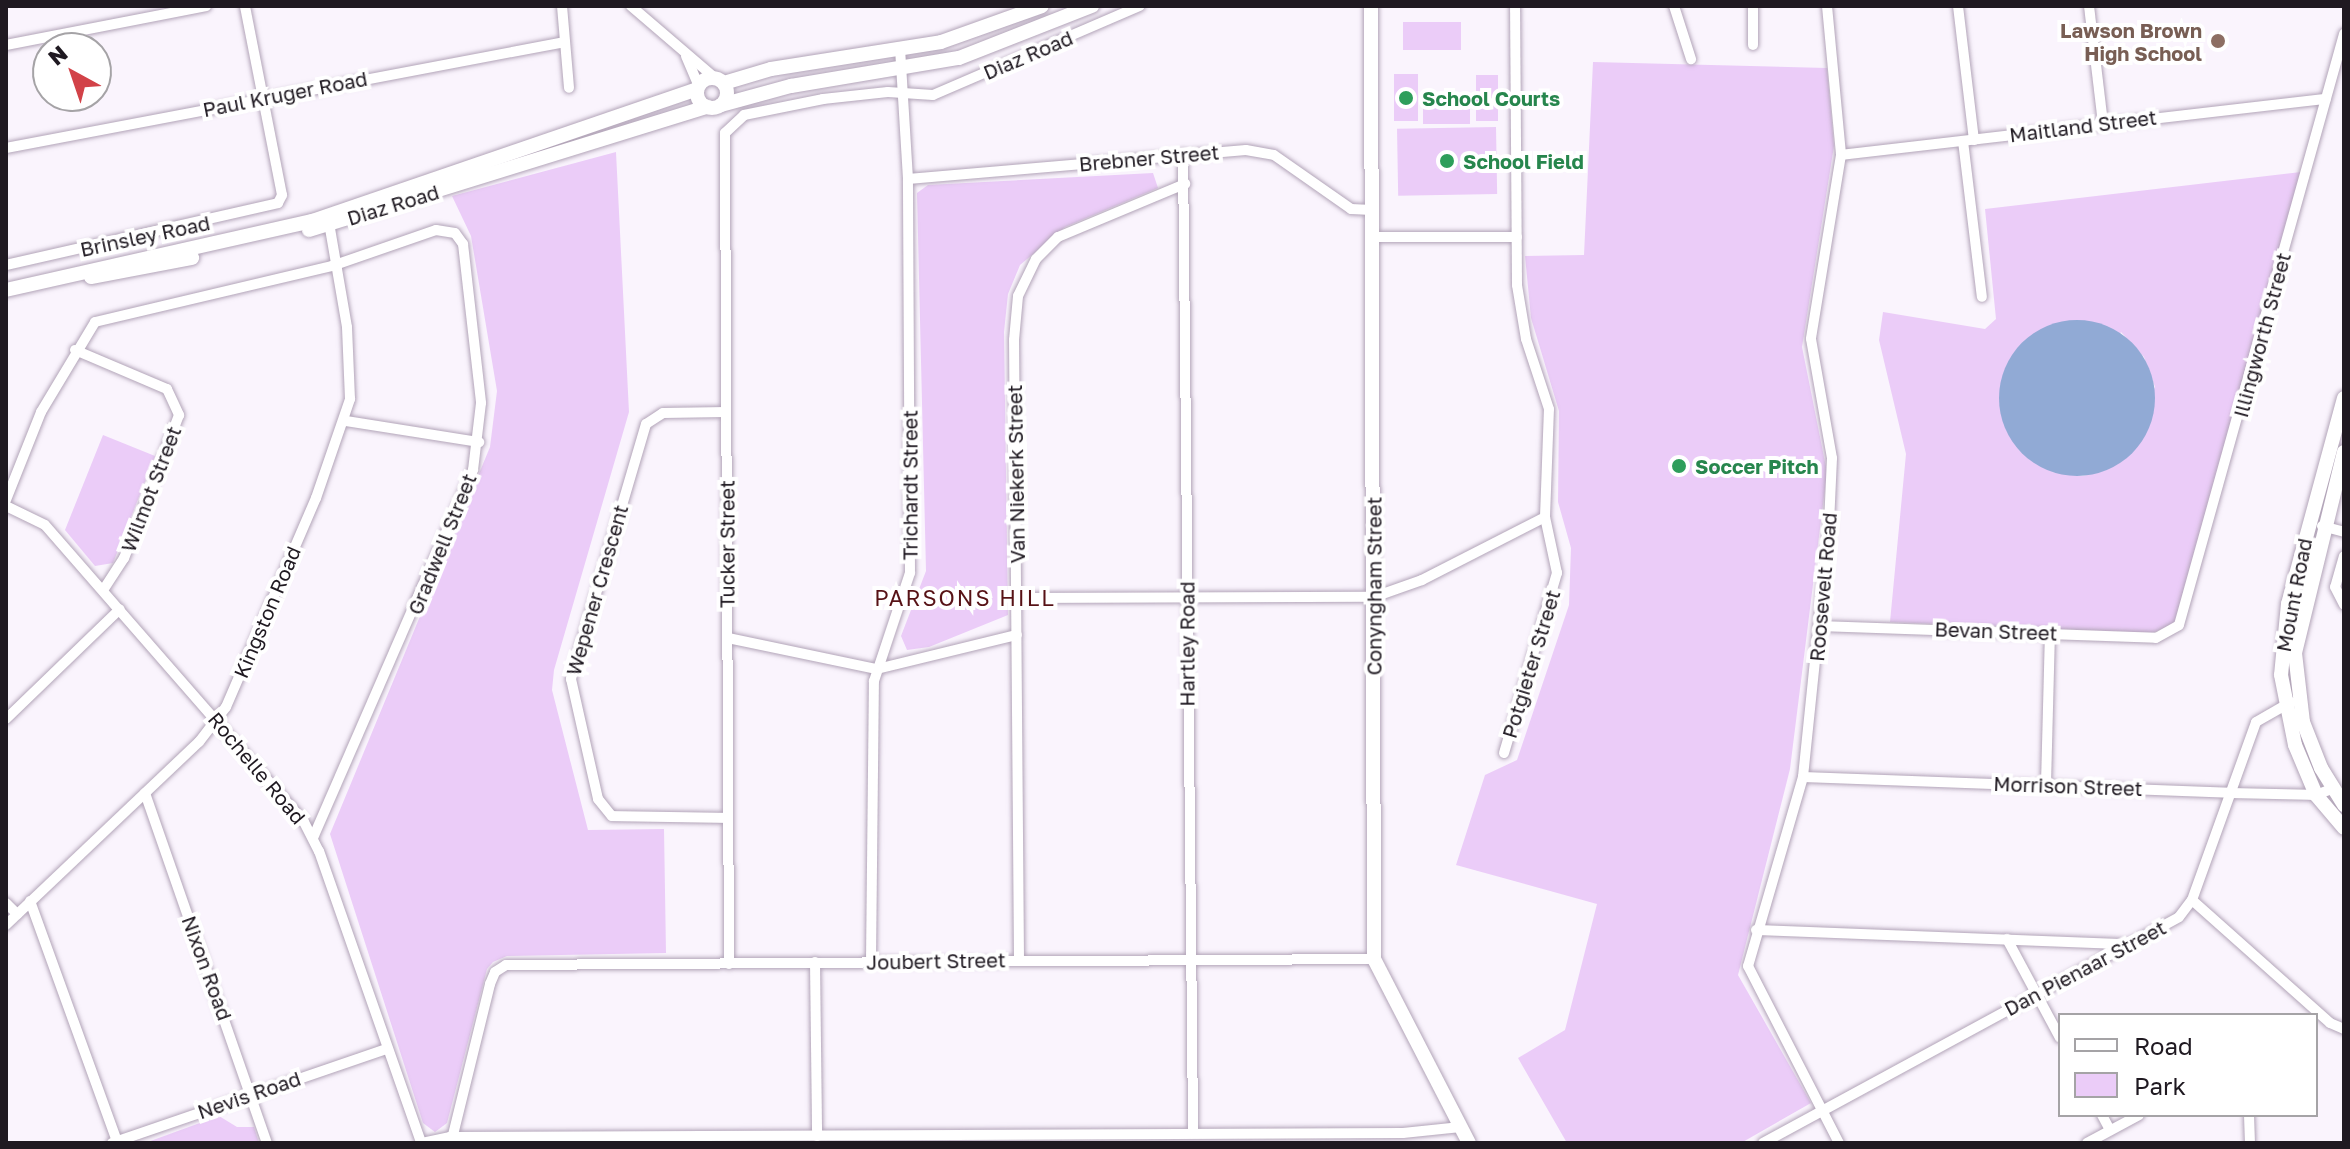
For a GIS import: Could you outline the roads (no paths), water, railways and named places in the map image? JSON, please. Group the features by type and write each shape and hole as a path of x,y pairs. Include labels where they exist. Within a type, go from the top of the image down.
{"street":[{"path":"6,45 164,10 206,6"},
{"path":"245,6 262,98"},
{"path":"562,6 569,88"},
{"path":"631,6 719,81 727,92 714,106 697,84 686,56"},
{"name":"Diaz Road","path":"328,220 677,97 697,84 771,69 900,50 978,31 1042,6"},
{"name":"Diaz Road","path":"6,290 74,276 111,275 328,220 791,86 905,70 987,50 1092,6"},
{"name":"Diaz Road","path":"729,126 744,115 823,99 906,93 933,95 1140,6"},
{"name":"Conyngham Street","path":"1371,6 1374,959 1469,1143"},
{"name":"Potgieter Street","path":"1504,753 1556,589 1557,557 1545,517 1551,421 1522,321 1517,237 1515,6"},
{"path":"1674,6 1691,59"},
{"path":"1753,6 1753,45"},
{"name":"Roosevelt Road","path":"1827,6 1841,155 1811,339 1832,458 1819,626 1803,777 1749,958 1753,981 1839,1143"},
{"path":"1958,6 1982,297"},
{"path":"2089,6 2103,124"},
{"name":"Illingworth Street","path":"2172,632 2187,610 2344,34"},
{"name":"Paul Kruger Road","path":"6,148 565,42"},
{"name":"Trichardt Street","path":"871,961 877,669 910,573 908,179 905,70 900,50"},
{"name":"Brinsley Road","path":"6,265 266,209 280,199 262,98"},
{"name":"Maitland Street","path":"1841,155 2326,99"},
{"name":"Tucker Street","path":"729,126 724,141 729,964"},
{"name":"Brebner Street","path":"908,179 1219,150 1274,155 1339,203 1372,210"},
{"name":"Hartley Road","path":"1183,154 1193,1133"},
{"name":"Van Niekerk Street","path":"1019,959 1014,340 1023,281 1046,247 1071,228 1185,184"},
{"name":"Kingston Road","path":"6,925 217,721 346,421 352,378 328,220"},
{"name":"Diaz Road","path":"6,503 41,412 75,350 99,320 337,265 436,230 455,233"},
{"name":"Gradwell Street","path":"313,838 455,516 479,442 481,403 470,293 463,244 455,233"},
{"path":"1373,237 1517,237"},
{"name":"Wilmot Street","path":"75,350 167,389 179,415 124,558 103,590"},
{"name":"Mount Road","path":"2344,398 2309,522 2283,636 2295,745 2316,795 2344,828"},
{"name":"Wepener Crescent","path":"726,412 663,413 646,424 571,679 598,799 612,816 727,818"},
{"path":"346,421 479,442"},
{"name":"Mount Road","path":"2344,452 2299,625 2291,702 2332,789 2344,805"},
{"name":"Rochelle Road","path":"6,503 45,525 217,721 313,838 422,1143"},
{"path":"1018,598 1186,600 1374,597 1422,580 1545,517"},
{"path":"2309,522 2344,532"},
{"path":"2344,556 2336,595 2344,605"},
{"path":"6,719 120,609"},
{"name":"Bevan Street","path":"1819,626 2156,638 2172,632"},
{"path":"2046,784 2050,633"},
{"path":"728,638 877,669 1017,635"},
{"name":"Dan Pienaar Street","path":"1763,1143 2179,917 2192,900 2256,722 2291,702"},
{"name":"Morrison Street","path":"1803,777 2316,795 2332,789"},
{"name":"Nixon Road","path":"145,793 267,1143"},
{"path":"2192,900 2315,1013"},
{"path":"30,901 115,1142"},
{"path":"6,903 17,914"},
{"path":"1756,930 2130,944"},
{"path":"2007,939 2058,1034"},
{"name":"Joubert Street","path":"451,1140 498,969 511,964 1374,959"},
{"path":"815,962 817,1136"},
{"path":"2319,1017 2344,1029"},
{"name":"Nevis Road","path":"115,1142 386,1049"},
{"path":"2103,1117 2110,1130"},
{"path":"2087,1143 2135,1117"},
{"path":"2249,1117 2250,1143"},
{"path":"422,1143 463,1139 1403,1133 1461,1127"}],"water":[{"path":"2077,320 2107,326 2132,343 2149,368 2155,398 2149,428 2132,453 2107,470 2077,476 2047,470 2022,453 2005,428 1999,398 2005,368 2022,343 2047,326"}],"place":[{"name":"Lawson Brown High School","path":"2218,41"},
{"name":"School Courts","path":"1406,98"},
{"name":"School Field","path":"1447,161"},
{"name":"Soccer Pitch","path":"1679,466"}],"district":[{"name":"PARSONS HILL","path":"965,598"}]}
